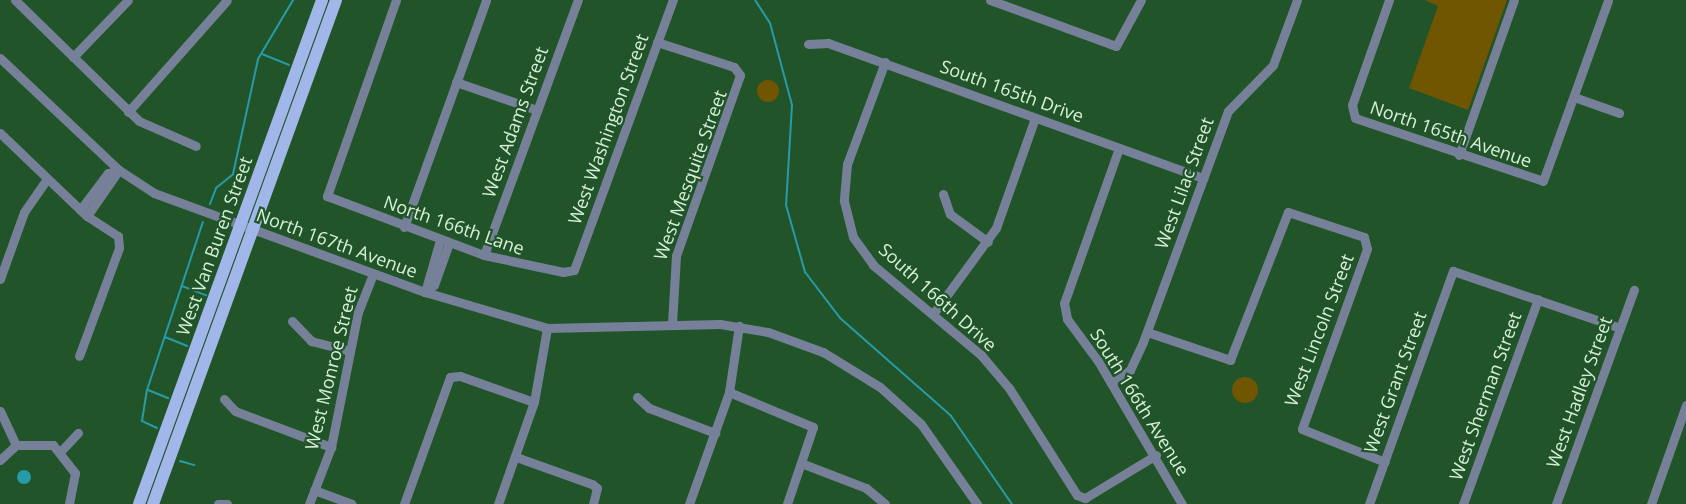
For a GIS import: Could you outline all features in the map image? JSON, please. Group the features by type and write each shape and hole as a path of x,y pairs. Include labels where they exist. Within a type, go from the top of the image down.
{"main road":[{"name":"West Van Buren Street","path":"153,504 322,0"},
{"name":"West Van Buren Street","path":"139,504 336,0"}],"street":[{"path":"73,57 128,0"},
{"path":"129,112 227,0"},
{"name":"North 166th Lane","path":"396,0 327,196 444,242 513,265 574,270"},
{"path":"404,227 486,0"},
{"name":"West Adams Street","path":"484,255 578,0"},
{"name":"West Washington Street","path":"574,270 673,0"},
{"path":"990,0 1116,46 1141,0"},
{"name":"West Lilac Street","path":"1112,383 1130,370 1147,332 1228,111 1273,65 1297,0"},
{"name":"North 165th Avenue","path":"1389,0 1352,112 1355,118 1459,155 1543,181 1574,97"},
{"path":"1459,155 1514,0"},
{"path":"1608,0 1574,97 1619,113"},
{"path":"20,2 129,112 153,131 196,146"},
{"name":"West Mesquite Street","path":"657,42 734,68 740,75 676,256 672,323"},
{"name":"South 165th Drive","path":"808,44 828,43 885,62 1203,178"},
{"name":"North 167th Avenue","path":"0,57 119,170 154,193 373,274 547,328 570,329 672,323 739,326 824,352 880,387 927,431 976,504"},
{"name":"South 166th Drive","path":"885,62 847,164 844,201 853,237 873,266 933,314 1009,387 1077,495 1085,498 1156,455"},
{"path":"456,82 537,110"},
{"path":"933,314 988,242 1035,118"},
{"path":"0,133 83,213 118,236 119,248 79,356"},
{"name":"South 166th Avenue","path":"1119,148 1064,303 1067,318 1112,383 1156,455 1182,504"},
{"path":"83,213 119,170"},
{"path":"0,279 24,212 47,178"},
{"path":"943,194 950,214 988,242"},
{"name":"West Lincoln Street","path":"1147,332 1230,360 1288,212 1367,242 1302,429 1384,462"},
{"path":"425,292 434,285 444,242"},
{"name":"West Grant Street","path":"1369,504 1454,271 1538,299"},
{"name":"West Monroe Street","path":"309,504 331,447 350,351 373,274"},
{"name":"West Hadley Street","path":"1556,504 1634,291"},
{"path":"1538,299 1620,328"},
{"name":"West Sherman Street","path":"1462,504 1538,299"},
{"path":"292,321 311,341 350,351"},
{"path":"689,504 729,393 739,326"},
{"path":"498,504 534,402 547,328"},
{"path":"404,504 450,377 460,376 534,402"},
{"path":"729,393 813,427 787,504"},
{"path":"637,397 649,408 715,433"},
{"path":"224,399 235,411 331,447"},
{"path":"1651,504 1686,405"},
{"path":"0,411 16,445"},
{"path":"61,452 78,433"},
{"path":"0,460 16,445 41,442 61,452 75,473 69,504"},
{"path":"516,457 597,488 593,504"},
{"path":"801,463 866,488 885,504"},
{"path":"314,490 352,504"}],"shaded area":[{"path":"1425,0 1507,0 1468,110 1409,88 1438,6"},
{"path":"768,80 776,83 779,91 776,99 768,102 760,99 757,91 760,83"},
{"path":"1245,377 1254,381 1258,390 1254,399 1245,403 1236,399 1232,390 1236,381"}],"water":[{"path":"24,470 29,472 31,477 29,482 24,484 19,482 17,477 19,472"}],"waterway":[{"path":"210,204 216,188 233,174 258,59 293,0"},
{"path":"755,0 770,23 792,105 786,205 805,272 840,318 951,416 1012,504"},
{"path":"262,54 289,65"},
{"path":"157,428 142,421 147,390 203,222"},
{"path":"182,286 206,295"},
{"path":"165,337 187,346"},
{"path":"148,390 168,398"},
{"path":"180,461 194,465"}]}
